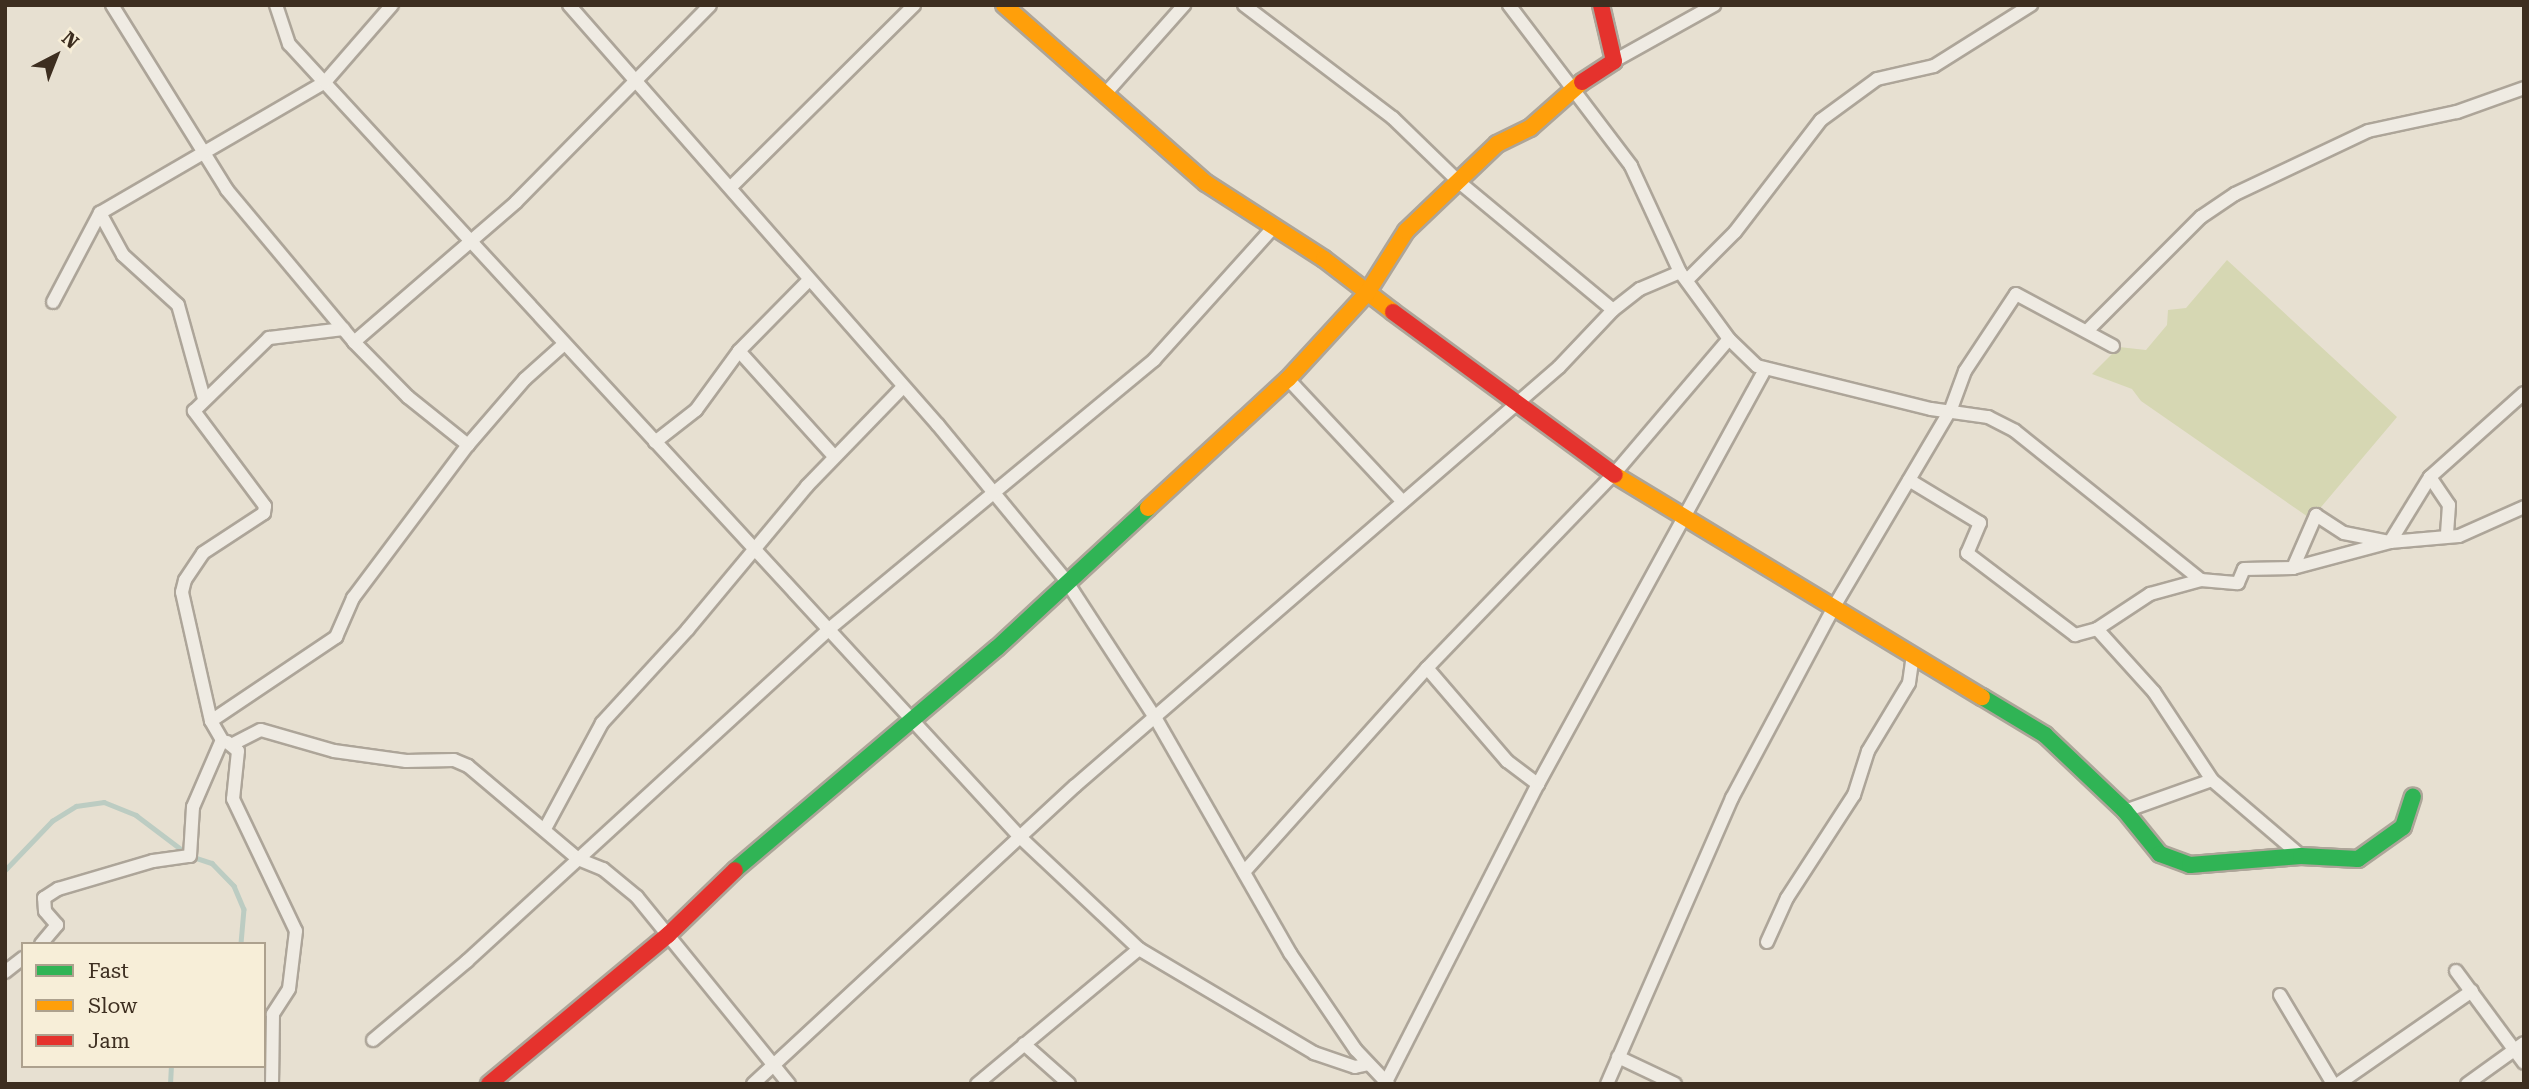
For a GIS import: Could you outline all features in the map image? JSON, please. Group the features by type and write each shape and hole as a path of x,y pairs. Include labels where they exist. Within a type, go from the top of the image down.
{"street":[{"path":"112,5 201,155 354,342 408,397 468,445"},
{"path":"276,5 278,24 289,44 472,241 563,345 1021,838 1139,949 1314,1053 1355,1067 1368,1064"},
{"path":"53,302 100,213 325,82 392,5"},
{"path":"569,5 731,187 808,281 1065,579 1156,719 1290,953 1368,1064 1387,1083 1538,784 1687,517 1765,369"},
{"path":"354,342 472,241 710,5"},
{"path":"731,187 914,5"},
{"path":"1004,5 1206,183 1367,293 1513,405 1614,474 1835,605 2045,736 2125,811 2148,846 2182,864 2301,856 2358,859 2403,827 2413,797"},
{"path":"1106,93 1184,5"},
{"path":"1244,5 1394,118 1459,182 1613,310"},
{"path":"1509,5 1570,89 1631,166 1685,275 1729,339 1765,369 1931,409 1951,408 1988,417 2015,431 2201,580"},
{"path":"1601,5 1614,61"},
{"path":"489,1084 667,935 786,822 997,648 1065,579 1288,379 1367,293 1406,231 1497,144 1530,128 1570,89 1714,5"},
{"path":"753,1084 775,1068 894,950 1513,405 1613,310 1640,289 1685,275 1735,232 1821,120 1877,79 1934,66 2031,5"},
{"path":"2088,330 2201,217 2235,194 2368,131 2457,112 2524,88"},
{"path":"100,213 123,255 178,305 204,399"},
{"path":"373,1040 578,859 829,629 1154,360 1273,228"},
{"path":"655,442 696,410 740,351 808,281"},
{"path":"1607,1084 1703,858 1835,605 1951,408 1965,371 2016,294 2088,330 2113,346"},
{"path":"272,1084 272,1014 289,989 296,931 233,799 238,751 211,721 182,592 185,580 203,554 264,513 265,506 196,417 204,399 269,338 343,329"},
{"path":"1244,872 1427,668 1614,474 1729,339"},
{"path":"211,721 337,637 353,598 468,445 525,379 563,345"},
{"path":"740,351 834,456"},
{"path":"1288,379 1403,502"},
{"path":"546,827 602,723 688,629 753,547 834,456 901,389"},
{"path":"2390,542 2430,477 2524,393"},
{"path":"2430,477 2449,505 2447,536"},
{"path":"1909,480 1980,523 1967,553 2033,607 2075,635 2097,629 2150,594 2201,580 2238,583 2244,569 2293,568 2390,542 2447,536 2524,507"},
{"path":"2293,568 2316,515 2344,533 2390,542"},
{"path":"2097,629 2154,692 2212,780 2301,856"},
{"path":"1767,942 1787,898 1854,795 1868,751 1909,683 1913,654"},
{"path":"1427,668 1507,761 1538,784"},
{"path":"43,942 57,925 45,911 44,898 58,889 153,860 190,856 193,807 228,742 261,730 388,760 454,760 546,827 578,859 603,869 627,889 789,1084"},
{"path":"2125,811 2184,794 2212,780"},
{"path":"977,1084 1139,949"},
{"path":"5,972 21,960"},
{"path":"2456,971 2519,1048 2524,1063"},
{"path":"2280,995 2336,1084 2472,991"},
{"path":"1024,1044 1069,1084"},
{"path":"2467,1084 2519,1048"},
{"path":"1618,1057 1675,1084"}],"green space":[{"path":"2227,260 2397,417 2311,519 2141,401 2132,389 2092,374 2119,347 2146,350 2167,325 2168,310 2186,308"}],"waterway":[{"path":"5,870 52,821 76,806 104,802 136,815 190,856 212,863 234,886 244,909 241,942"},
{"path":"170,1084 171,1068"}],"traffic: fast":[{"path":"735,870 997,648 1148,508"},
{"path":"1982,697 2045,735 2125,811 2160,854 2190,865 2301,856 2358,859 2403,827 2413,797"}],"traffic: slow":[{"path":"1004,5 1206,183 1324,259 1393,312"},
{"path":"1148,508 1288,379 1367,293 1406,231 1497,144 1530,128 1582,82"},
{"path":"1615,475 1982,697"}],"traffic: jam":[{"path":"1582,82 1614,61 1601,5"},
{"path":"1393,312 1615,475"},
{"path":"489,1084 668,935 735,870"}]}
